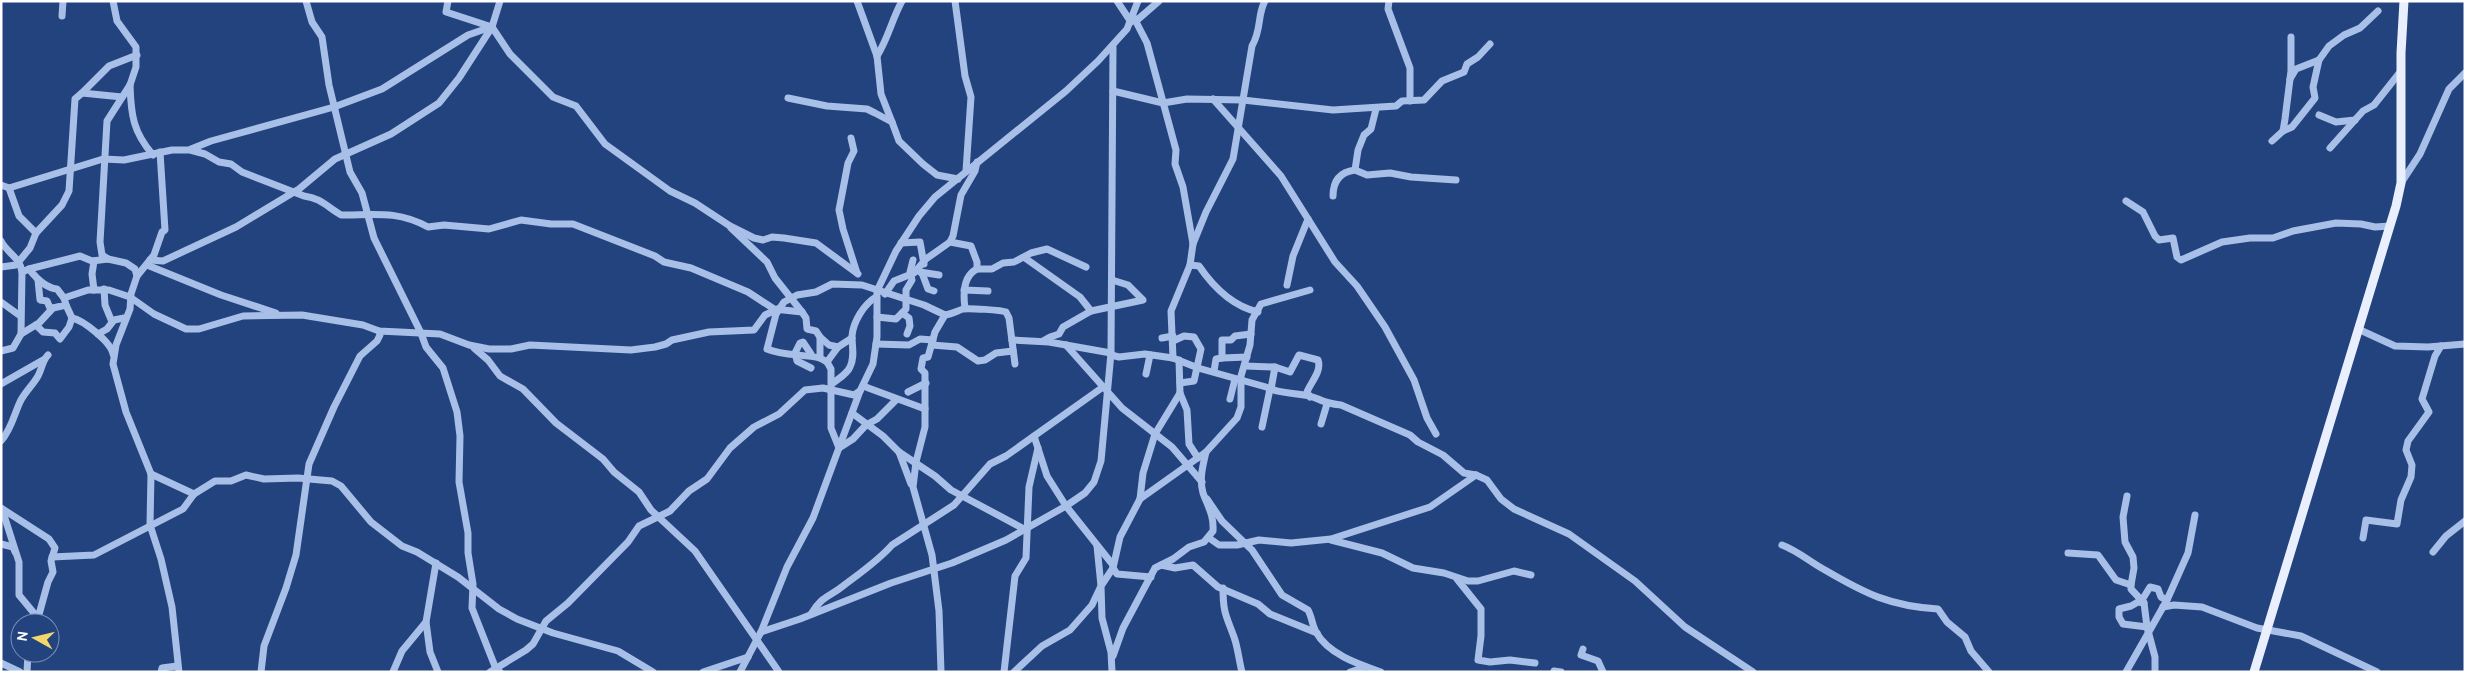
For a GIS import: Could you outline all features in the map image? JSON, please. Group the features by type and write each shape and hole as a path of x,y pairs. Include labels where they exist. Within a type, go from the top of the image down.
{"main road":[{"path":"2254,672 2390,226 2401,183 2401,70 2404,1"}],"street":[{"path":"62,16 64,1"},
{"path":"113,1 117,21 136,47 136,67 130,86 130,104 135,130 161,166"},
{"path":"306,1 312,22 322,37 334,107 345,154 350,172 362,193 366,216 374,238 421,332 426,348 443,368 457,412 460,436 459,482 468,533 472,608 496,671 533,644 541,629 553,614 568,603 628,542 639,526 659,517 707,479 730,448 754,427 779,414 805,390 833,386 851,394 862,389 925,409"},
{"path":"448,1 446,12 492,27 510,54 553,97 576,106 605,144 670,192 695,203 730,226 754,238 763,240 772,237 816,243 858,274"},
{"path":"148,263 163,261 236,227 299,189 335,159 392,134 439,103 459,78 492,27 500,1"},
{"path":"857,1 877,56 881,94 899,141 937,175 958,179"},
{"path":"877,56 884,44 893,16 902,1"},
{"path":"955,1 965,76 971,97 966,172"},
{"path":"1117,1 1133,20 1147,43 1176,150 1175,164 1183,187 1193,244"},
{"path":"1133,20 1138,1"},
{"path":"833,386 850,368 853,360 852,338 865,305 877,294 901,243 935,197 1066,90 1113,47 1133,20 1159,1"},
{"path":"1198,458 1189,444 1187,410 1180,393 1171,311 1190,265 1193,244 1206,212 1233,159 1252,46 1259,34 1262,6 1265,1"},
{"path":"1389,1 1388,9 1410,68 1410,102"},
{"path":"2272,140 2283,131 2292,127 2315,98 2313,86 2319,60 2330,46 2344,35 2360,28 2378,11"},
{"path":"190,150 211,141 334,107 382,89 468,36 492,27"},
{"path":"2283,131 2290,79 2291,36"},
{"path":"1113,91 1162,103 1213,99 1242,100 1333,110 1396,106 1402,101 1424,100 1442,81 1464,72 1467,64 1478,57 1490,44"},
{"path":"762,632 811,615 891,583 934,569 1006,540 1066,506 1085,493 1094,482 1099,473 1111,354 1113,47"},
{"path":"1,268 16,265 30,248 36,233 62,205 69,191 73,106 75,99 109,66 137,55"},
{"path":"2290,79 2296,69 2319,60"},
{"path":"2330,148 2363,111 2374,105 2401,70"},
{"path":"2401,183 2420,154 2449,89 2465,74"},
{"path":"108,259 102,255 100,242 106,121 130,86"},
{"path":"82,93 122,97"},
{"path":"788,98 827,106 867,109 892,122"},
{"path":"1213,99 1280,176 1335,262 1357,286 1385,327 1414,380 1427,418 1436,434"},
{"path":"1355,170 1358,150 1364,136 1371,129 1376,108"},
{"path":"2319,115 2336,122 2355,120"},
{"path":"850,138 853,140 854,151 847,170 840,210 843,229 862,285"},
{"path":"36,233 19,216 5,186 103,159 124,160 151,153 190,150 205,154 219,162 231,164 242,172 330,205 341,215 356,213 366,216 386,213 419,221 428,227 444,224 489,229 521,220 551,224 573,224 655,256 664,262 691,268 719,282 741,288 778,309 802,312"},
{"path":"160,152 166,225 148,263 137,276 130,296 130,308 124,318 113,357 113,372 126,412 151,474 150,525 162,558 172,607 178,669 162,668 161,672"},
{"path":"920,272 926,259 950,242 953,236 961,195 978,162"},
{"path":"1333,196 1335,182 1341,175 1355,170 1367,175 1390,173 1411,177 1456,180"},
{"path":"2126,201 2143,212 2155,236 2160,240 2172,238 2177,258 2181,260 2222,242 2250,238 2273,238 2293,231 2336,223 2361,224 2375,227 2390,226"},
{"path":"1287,285 1293,256 1308,219"},
{"path":"730,226 763,258 806,318 807,329 816,330 820,337 829,345 838,347"},
{"path":"1,241 25,270 51,288 57,289 65,301 72,318 69,327 60,339 55,333 42,332 36,325"},
{"path":"901,243 920,242 924,264"},
{"path":"950,242 974,248 977,269"},
{"path":"964,308 964,290 970,275 977,269 992,269 1003,263 1014,262 1025,258 1031,253 1047,249 1086,267"},
{"path":"25,270 76,256 94,261 108,259 126,263 135,269 137,276"},
{"path":"1025,258 1080,297 1091,310"},
{"path":"877,317 887,317 892,320 906,309 906,290 912,280 910,265 913,260"},
{"path":"94,261 92,274 94,290"},
{"path":"148,263 221,295 281,314"},
{"path":"1190,265 1199,266 1231,301 1242,308 1258,312"},
{"path":"21,334 19,314 25,270"},
{"path":"920,272 928,289 934,291"},
{"path":"885,294 894,281 911,275 920,272 939,275"},
{"path":"38,280 40,300 48,301 50,308 53,308"},
{"path":"1043,341 1050,336 1059,334 1063,327 1091,310 1111,308 1143,300 1128,286 1112,280"},
{"path":"1210,290 1214,282"},
{"path":"469,346 489,349 511,349 530,344 642,349 709,332 754,330 765,315 778,309 790,298 816,292 832,284 862,285 877,294 885,294 906,300 939,311 944,315"},
{"path":"104,289 104,305 112,322"},
{"path":"1,351 13,348 21,334 36,325 53,308 84,291 104,289 130,296 154,314 186,329 199,329 243,316 281,314 329,318 398,334 421,332 440,334 480,352 500,376 523,389 556,423 633,486 651,510 695,551 779,672"},
{"path":"964,290 973,292 988,291"},
{"path":"1230,399 1245,366 1252,320 1261,304 1310,290"},
{"path":"740,672 762,632 785,572 825,492 852,413 873,364 876,344 877,294"},
{"path":"1,302 19,314"},
{"path":"915,496 913,477 925,428 926,383 925,372 921,370 923,358 928,357 932,342 944,315 964,308 988,311 996,309 1006,312 1015,364"},
{"path":"778,309 767,349 775,352 811,354 827,362 831,370 833,386 831,428 839,448"},
{"path":"902,313 909,318 910,326 907,334"},
{"path":"72,318 82,320 98,334 110,347 113,357"},
{"path":"98,334 107,329 112,322 124,318"},
{"path":"2358,329 2395,346 2465,344"},
{"path":"261,672 264,646 286,588 296,555 309,464 334,407 360,356 379,338 379,331"},
{"path":"1222,358 1222,340 1232,340 1235,336 1251,334"},
{"path":"820,337 820,358"},
{"path":"1162,338 1194,337 1200,349 1194,382 1180,383"},
{"path":"827,362 838,347 852,338"},
{"path":"876,344 909,345 920,339 957,347 978,361 985,360 996,353 1013,351"},
{"path":"1012,340 1043,341 1111,354 1150,355 1176,359 1198,368 1214,371 1275,392 1310,397 1327,404 1341,405 1410,435 1418,442 1443,455 1464,473 1476,475 1487,480 1501,499 1514,509 1568,534 1635,581 1685,627 1753,672"},
{"path":"810,368 798,361 795,353 800,343 804,342 811,354"},
{"path":"1066,345 1122,408 1190,465 1202,482"},
{"path":"2363,538 2366,520 2397,524 2402,500 2411,477 2412,466 2406,450 2408,441 2428,412 2422,399 2435,356 2441,346"},
{"path":"1245,366 1275,367 1290,372 1299,354 1318,360 1318,370 1307,392 1310,397"},
{"path":"1146,374 1150,355"},
{"path":"1214,371 1216,359 1247,357"},
{"path":"1,384 46,358 40,372 20,400 8,430 1,441"},
{"path":"1262,427 1275,367"},
{"path":"1140,499 1206,452 1238,418 1241,407 1238,380"},
{"path":"908,392 926,383"},
{"path":"811,615 827,595 842,587 885,553 892,545 923,523 954,505 990,464 1106,390"},
{"path":"1014,672 1042,646 1070,630 1092,605 1113,566 1120,537 1140,499 1142,473 1155,434 1180,393"},
{"path":"839,448 853,439 866,425 877,419 896,400"},
{"path":"1322,424 1327,404"},
{"path":"852,413 883,436 899,452 916,462 961,496 1026,529"},
{"path":"1034,436 1047,476 1066,506 1113,566 1117,574 1150,577"},
{"path":"1004,672 1012,591 1015,576 1026,558 1028,487 1038,448"},
{"path":"899,452 915,496 934,569 939,615 941,672"},
{"path":"1112,659 1123,628 1155,568 1209,538 1214,525 1212,511 1206,500 1202,482 1202,468 1206,452"},
{"path":"151,474 194,494"},
{"path":"52,557 94,556 183,509 194,494 215,481 231,481 246,475 264,479 307,478 336,483 371,522 402,546 436,563 499,609 541,629 618,651 653,672"},
{"path":"1209,538 1219,545 1260,540 1292,543 1330,540 1430,507 1476,475"},
{"path":"2127,496 2123,518 2125,542 2134,557 2131,588 2143,601 2155,657 2155,672"},
{"path":"1206,500 1222,521 1245,543 1266,569 1282,595 1308,610 1317,633 1324,643 1336,653 1381,672"},
{"path":"33,613 19,595 19,562 1,508 49,539 55,548 52,557 53,572 45,590 40,613"},
{"path":"2126,672 2148,628 2165,604 2188,553 2195,515"},
{"path":"2433,552 2446,536 2465,521"},
{"path":"1330,540 1382,553 1413,568 1444,573 1457,579 1478,581 1514,571 1527,576 1531,575"},
{"path":"1,544 13,547 16,554"},
{"path":"1782,545 1793,549 1826,571 1884,601 1938,609 1947,622 1965,637 1971,651 1989,672"},
{"path":"1097,546 1102,618 1112,659 1112,672"},
{"path":"2068,553 2098,554 2116,580 2131,585"},
{"path":"436,563 426,622 430,652 438,672"},
{"path":"1161,565 1175,568 1193,565 1208,579 1258,604 1270,614 1317,633"},
{"path":"1457,579 1481,609 1481,636 1478,660 1490,662 1510,660 1535,663"},
{"path":"2148,628 2123,624 2119,617 2119,608 2143,601 2150,587 2158,588 2165,604"},
{"path":"1223,588 1223,611 1235,640 1236,654 1242,672"},
{"path":"2165,604 2202,607 2245,624 2301,636 2377,672"},
{"path":"393,672 402,651 426,622"},
{"path":"1583,649 1581,655 1598,661 1604,672"},
{"path":"703,672 748,657"},
{"path":"1,663 20,672"},
{"path":"1350,672 1367,666"}]}
